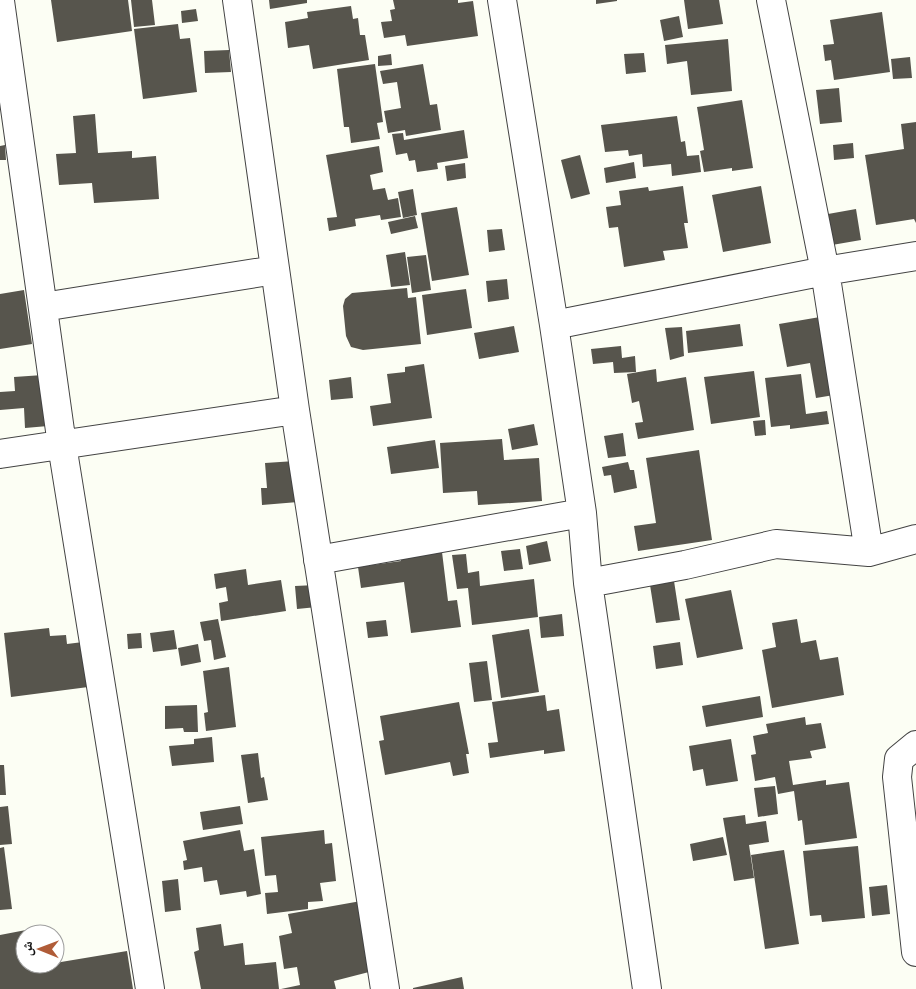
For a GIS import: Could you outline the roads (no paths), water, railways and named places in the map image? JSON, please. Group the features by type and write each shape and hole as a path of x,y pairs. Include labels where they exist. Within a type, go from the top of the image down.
{"street":[{"path":"237,0 295,410 386,989"},
{"path":"502,0 582,514 588,584 647,989"},
{"path":"771,0 825,271 868,552"},
{"path":"0,1 8,118 43,307 62,445 150,989"},
{"path":"554,325 825,271 916,256"},
{"path":"43,307 275,270"},
{"path":"0,454 295,410"},
{"path":"318,560 582,514"},
{"path":"588,584 685,565 776,544 868,552 916,539"},
{"path":"916,745 899,759 897,776 916,952"}]}
